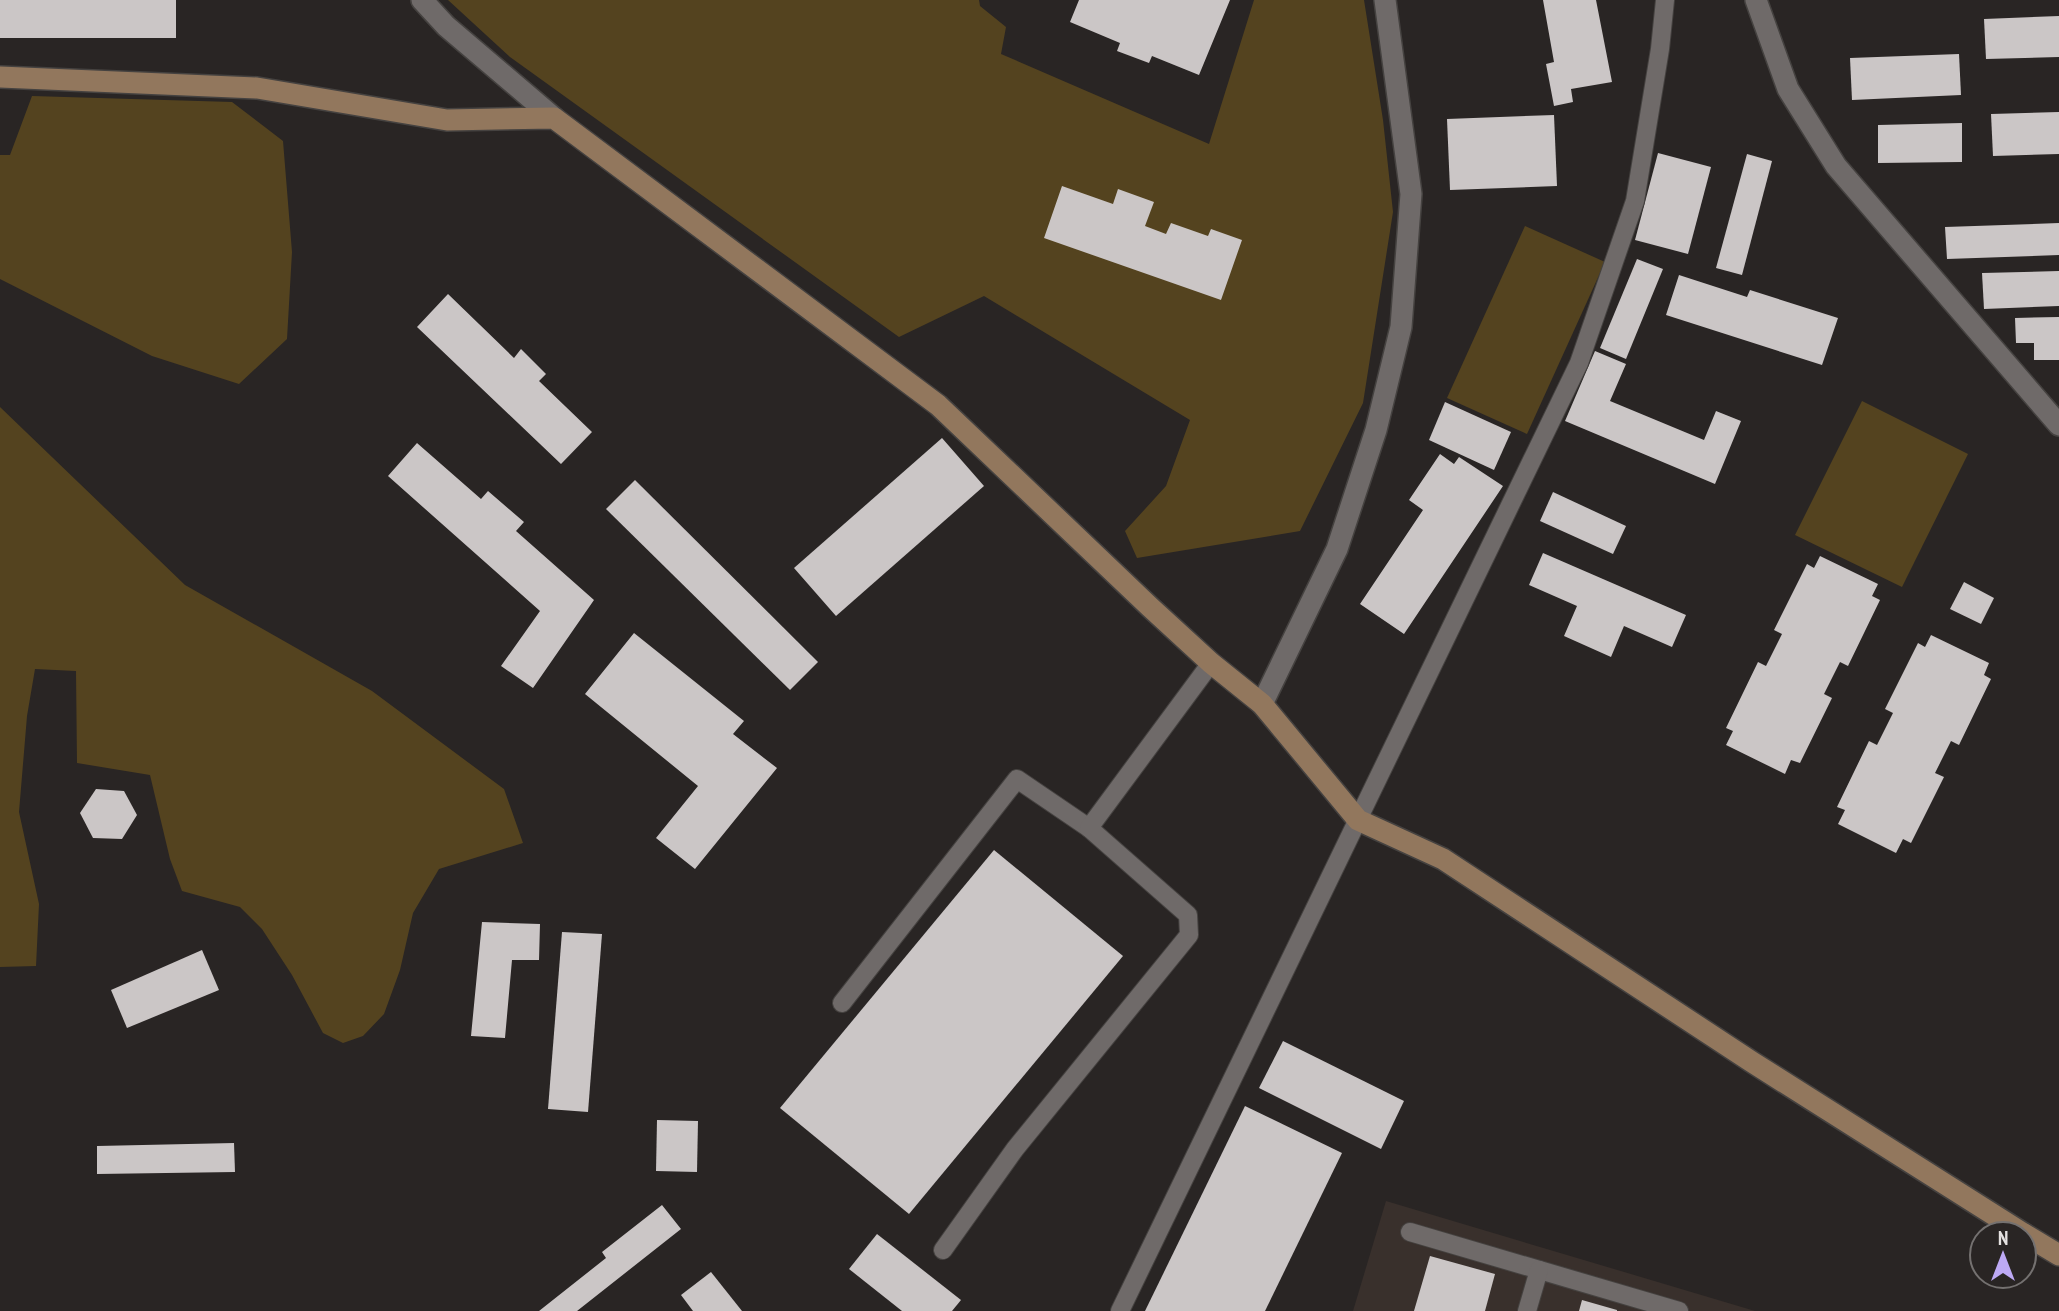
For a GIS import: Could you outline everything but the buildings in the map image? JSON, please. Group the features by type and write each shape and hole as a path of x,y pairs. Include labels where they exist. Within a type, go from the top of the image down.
{"street":[{"path":"422,0 446,26 554,118 938,405 1150,607 1262,704 1357,820 1443,859 1752,1062 2002,1220"},
{"path":"1262,704 1337,550 1376,430 1401,327 1411,194 1385,0"},
{"path":"1756,0 1788,89 1836,166 2059,425"},
{"path":"0,77 257,88 447,120 554,118"},
{"path":"2038,1242 2059,1255"}],"lane":[{"path":"1120,1311 1579,363 1635,201 1660,50 1665,0"},
{"path":"1089,828 1212,663"},
{"path":"842,1003 1017,779 1089,828 1188,915 1189,935 1014,1149 943,1250"},
{"path":"1410,1232 1679,1311"},
{"path":"1527,1311 1539,1270"}],"shaded area":[{"path":"448,0 979,0 980,6 1006,27 1001,54 1209,144 1254,0 1364,0 1383,120 1393,212 1363,403 1300,531 1137,558 1125,531 1166,486 1190,420 984,296 899,337 510,57"},
{"path":"32,96 232,102 283,141 292,252 287,339 239,384 152,356 0,279 0,155 10,155"},
{"path":"1525,226 1605,262 1527,434 1447,398"},
{"path":"1862,401 1968,454 1902,587 1795,535"},
{"path":"0,407 185,585 372,691 504,789 523,843 439,869 413,913 400,970 384,1014 363,1036 343,1043 323,1033 292,975 262,929 240,907 182,891 170,859 150,775 77,763 76,671 35,669 27,716 19,812 39,904 36,966 0,967"},
{"path":"1386,1201 1755,1311 1353,1311"}]}
